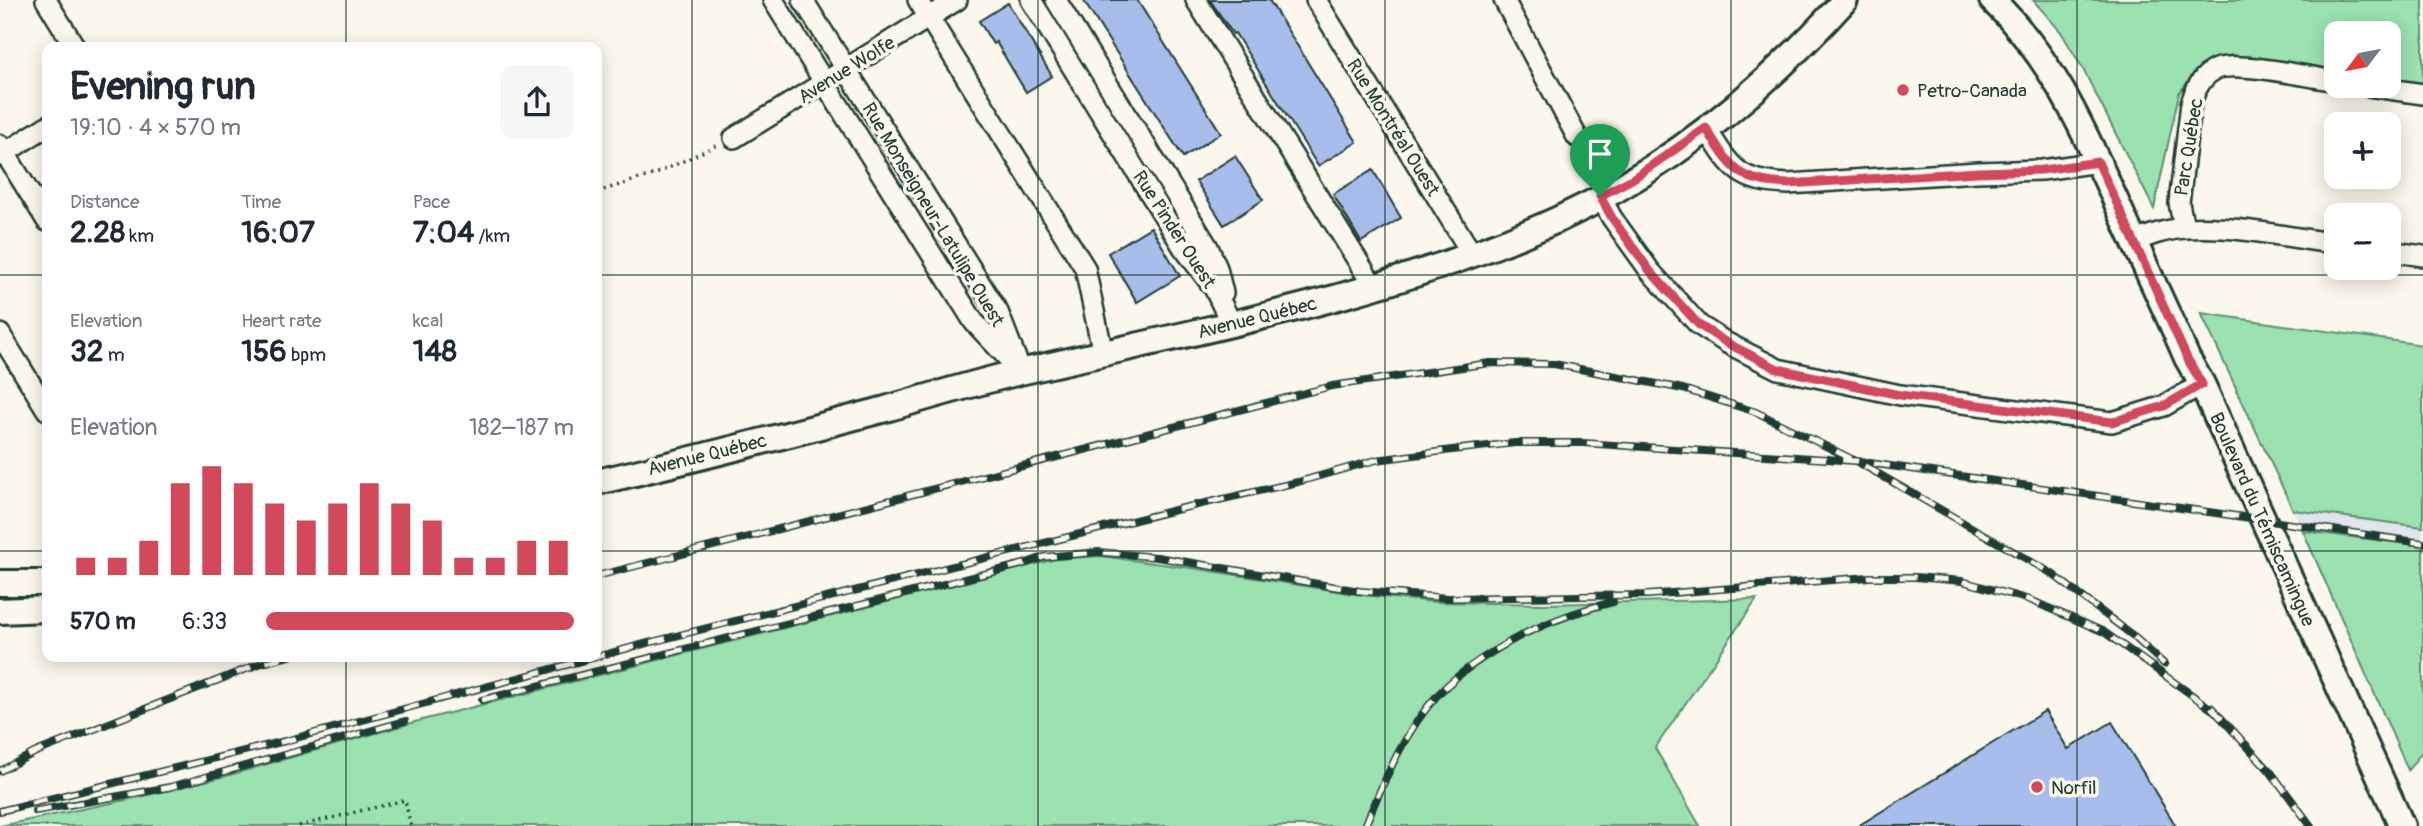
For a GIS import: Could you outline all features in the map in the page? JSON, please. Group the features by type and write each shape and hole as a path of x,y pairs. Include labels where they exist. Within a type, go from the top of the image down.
{"main road":[{"name":"Avenue Québec","path":"602,481 1021,372 1374,287 1472,254 1561,218 1632,179 1706,128 1766,80 1801,48 1844,0"},
{"name":"Boulevard du Témiscamingue","path":"1993,0 2014,21 2060,84 2187,358 2202,384 2402,826"},
{"path":"1,582 42,583"},
{"path":"0,611 42,609"}],"street":[{"path":"46,0 72,42"},
{"name":"Rue Monseigneur-Latulipe Ouest","path":"774,0 974,322 1021,372"},
{"name":"Rue Monseigneur-Latulipe Ouest","path":"803,0 998,312 1021,372"},
{"path":"918,0 1085,268 1103,354"},
{"name":"Avenue Wolfe","path":"734,138 957,0"},
{"name":"Rue Pinder Ouest","path":"1031,0 1183,247 1214,288 1231,323"},
{"name":"Rue Pinder Ouest","path":"1056,0 1208,247 1217,268 1231,323"},
{"path":"1196,0 1374,287"},
{"name":"Rue Montréal Ouest","path":"1316,0 1472,254"},
{"path":"1504,0 1577,137"},
{"name":"Parc Québec","path":"2184,228 2179,203 2191,103 2194,93 2206,77 2220,68 2246,67 2324,79"},
{"path":"2401,91 2423,94"},
{"path":"1706,128 1729,165 1739,173 1768,184 2042,170 2098,162"},
{"path":"42,129 2,151 42,212"},
{"path":"1600,196 1612,218 1650,271 1699,325 1727,343 1778,369 1900,395 2112,422 2164,406 2202,384"},
{"path":"2134,241 2163,231 2212,227 2324,242"},
{"path":"2401,253 2423,256"},
{"path":"0,334 42,402"}],"path":[{"path":"602,190 658,173 734,138"},
{"path":"299,826 405,800 411,826"}],"shaded area":[{"path":"2293,510 2423,527 2423,546 2303,531"}],"green space":[{"path":"2033,0 2423,0 2423,84 2401,81 2401,21 2324,21 2324,69 2232,55 2203,64 2179,93 2154,209 2083,69 2061,32"},
{"path":"2201,313 2423,345 2423,527 2293,510"},
{"path":"2303,531 2423,546 2423,750 2408,770"},
{"path":"1100,556 1361,595 1435,602 1545,604 1757,599 1655,748 1700,826 0,826 226,776 422,720 1056,559"}],"building":[{"path":"1083,0 1137,0 1221,133 1183,157"},
{"path":"1210,0 1269,0 1357,142 1318,166 1235,33 1233,34"},
{"path":"1008,3 1052,76 1026,92 996,42 993,44 979,21"},
{"path":"1235,156 1263,200 1224,225 1196,181"},
{"path":"1373,170 1401,218 1361,242 1333,194"},
{"path":"1151,227 1180,276 1137,302 1108,253"},
{"name":"Norfil","path":"2045,711 2068,749 2112,722 2176,826 1858,826"}],"railway":[{"path":"602,575 1332,386 1490,363 1554,364 1683,389 1756,412 1856,461 2051,573 2132,635 2164,664"},
{"path":"602,655 1179,509 1298,482 1376,460 1515,443 1583,443 1856,461 2423,543"},
{"path":"482,700 1044,557 1098,552 1157,557 1360,591 1448,598 1647,595 1869,577 1962,581 2030,600 2104,632 2217,713"},
{"path":"1365,826 1390,769 1411,731 1450,683 1486,655 1526,633 1569,615 1613,602"},
{"path":"0,771 36,752 267,662"},
{"path":"0,811 285,741 577,662"},
{"path":"2211,707 2270,771 2311,826"},
{"path":"35,811 170,787 405,721"}],"place":[{"name":"Petro-Canada","path":"1903,90"},
{"name":"Norfil","path":"2037,787"}],"route":[{"path":"1706,128 1729,165 1751,179 1768,184 2042,170 2098,162 2187,358 2202,384 2164,406 2129,419 2112,422 1900,395 1778,369 1727,343 1699,325 1650,271 1612,218 1600,196 1632,179 1706,128"}]}
